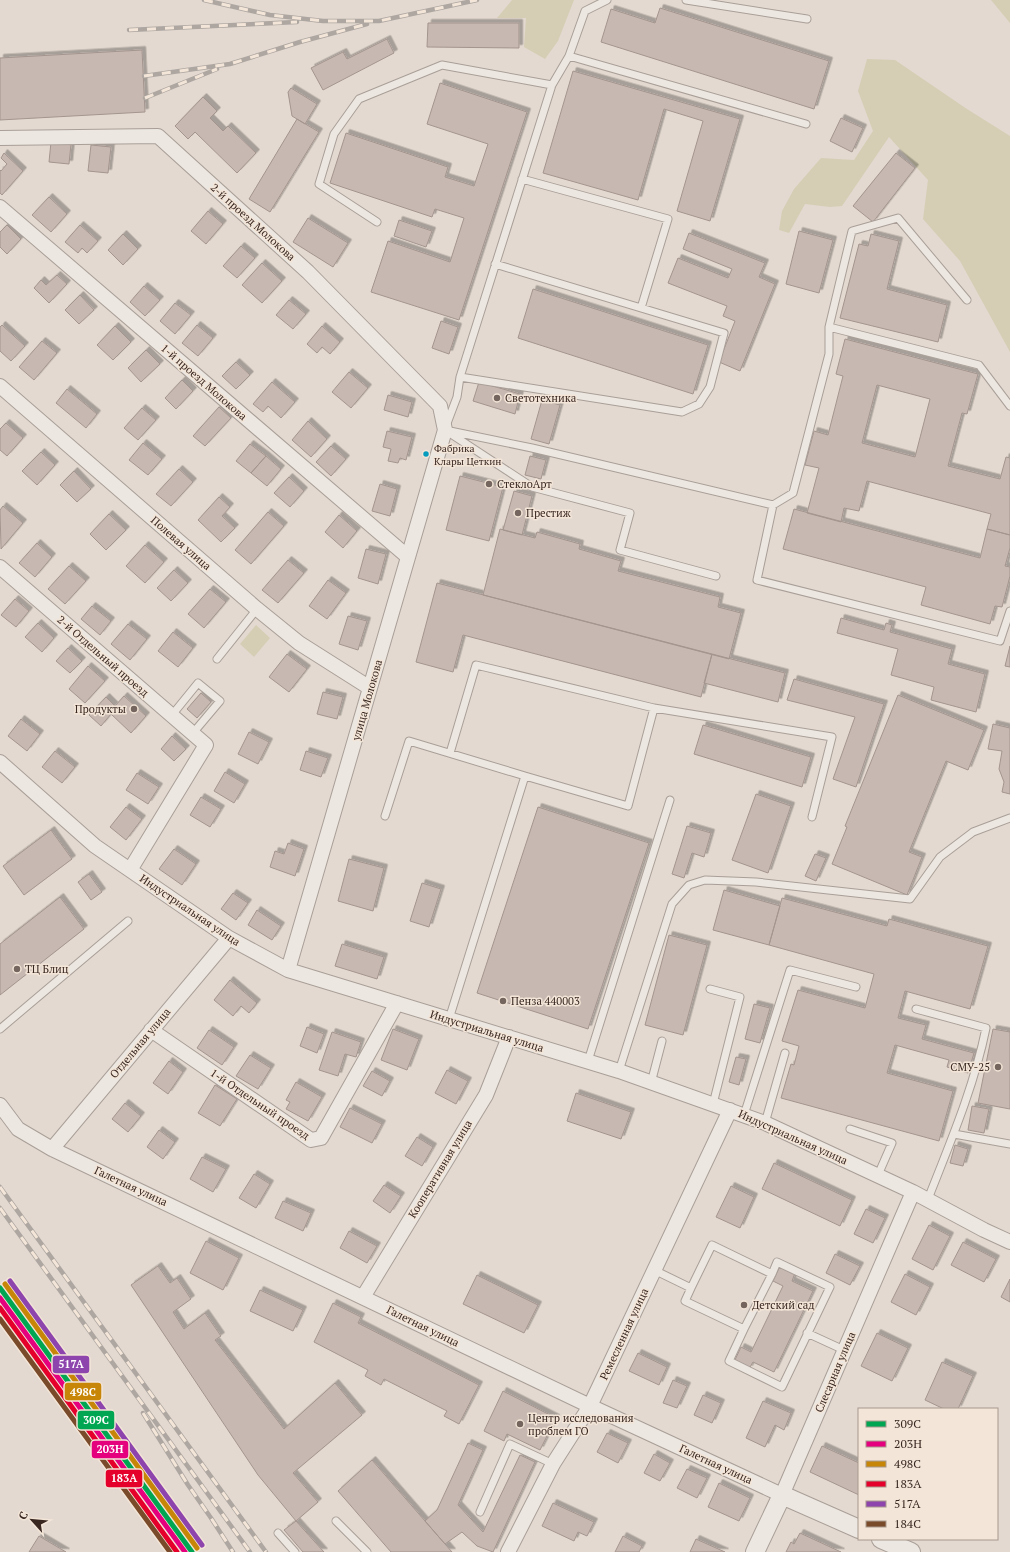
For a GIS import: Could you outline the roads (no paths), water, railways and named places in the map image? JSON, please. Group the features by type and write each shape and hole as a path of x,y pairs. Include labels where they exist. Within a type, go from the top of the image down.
{"street":[{"name":"2-й проезд Молокова","path":"0,138 158,136 308,272 440,406 445,430"},
{"name":"1-й проезд Молокова","path":"0,207 408,557"},
{"name":"Полевая улица","path":"0,386 257,609 299,643 370,688"},
{"name":"улица Молокова","path":"288,970 445,430"},
{"name":"2-й Отдельный проезд","path":"0,567 206,745 130,870"},
{"name":"Индустриальная улица","path":"0,762 94,846 229,938 288,970 588,1061 744,1115 765,1123 878,1175 928,1199 984,1230 1010,1242"},
{"name":"Отдельная улица","path":"52,1149 229,938"},
{"name":"1-й Отдельный проезд","path":"151,1030 311,1140 321,1138 397,1003"},
{"name":"Кооперативная улица","path":"363,1297 486,1095 510,1037"},
{"name":"Галетная улица","path":"0,1105 18,1129 52,1149 590,1406 858,1529"},
{"name":"Ремесленная улица","path":"508,1552 553,1464 590,1406 730,1110"},
{"name":"Слесарная улица","path":"755,1552 782,1495 913,1192"},
{"path":"883,1540 904,1551"}],"lane":[{"path":"445,430 457,397 460,377 552,85 569,56 585,11 607,0"},
{"path":"686,0 807,19"},
{"path":"569,56 806,124"},
{"path":"378,222 318,184 334,134 359,100 442,65 552,85"},
{"path":"522,179 668,219 641,308"},
{"path":"445,430 532,448 773,505 793,493 829,354 829,327 852,231 898,218 966,300"},
{"path":"460,377 682,412 699,404 710,387 724,333 495,264"},
{"path":"829,327 979,365 1010,406"},
{"path":"445,430 532,487 630,513 620,550 716,576"},
{"path":"773,505 757,580 1000,641 1010,611"},
{"path":"217,659 257,609"},
{"path":"450,753 476,665 654,708 832,737 812,817"},
{"path":"172,715 198,683 220,701 193,733"},
{"path":"385,816 409,741 628,806 654,708"},
{"path":"449,1019 525,776"},
{"path":"588,1061 670,800"},
{"path":"619,1071 672,904 689,885 705,880 756,882 910,900 940,858 973,832 1010,818"},
{"path":"0,1029 128,921"},
{"path":"744,1115 790,970 856,987"},
{"path":"710,989 740,997 714,1104"},
{"path":"916,1009 986,1028 980,1057 954,1134 928,1199"},
{"path":"651,1082 662,1041"},
{"path":"765,1123 785,1053"},
{"path":"850,1129 892,1143 878,1175"},
{"path":"954,1134 1010,1144"},
{"path":"744,1329 685,1301 712,1245 772,1274"},
{"path":"777,1262 830,1287 782,1387 728,1361 772,1274 777,1262"},
{"path":"654,1270 691,1288"},
{"path":"808,1333 844,1350"},
{"path":"480,1512 510,1444 553,1464"},
{"path":"336,1521 367,1552"},
{"path":"278,1533 295,1552"}],"railway":[{"path":"204,0 270,15 323,21 379,21 477,0"},
{"path":"129,30 297,22"},
{"path":"144,76 230,64 300,42 367,24"},
{"path":"145,98 217,69"},
{"path":"0,1187 266,1552"},
{"path":"0,1208 250,1552"},
{"path":"0,1307 179,1552"},
{"path":"143,1413 188,1485 233,1552"}],"place":[{"name":"Светотехника","path":"497,398"},
{"name":"Фабрика Клары Цеткин","path":"426,454"},
{"name":"СтеклоАрт","path":"489,484"},
{"name":"Престиж","path":"518,513"},
{"name":"Продукты","path":"134,709"},
{"name":"ТЦ Блиц","path":"17,969"},
{"name":"Пенза 440003","path":"503,1001"},
{"name":"СМУ-25","path":"998,1067"},
{"name":"Детский сад","path":"744,1305"},
{"name":"Центр исследования проблем ГО","path":"520,1424"}]}
